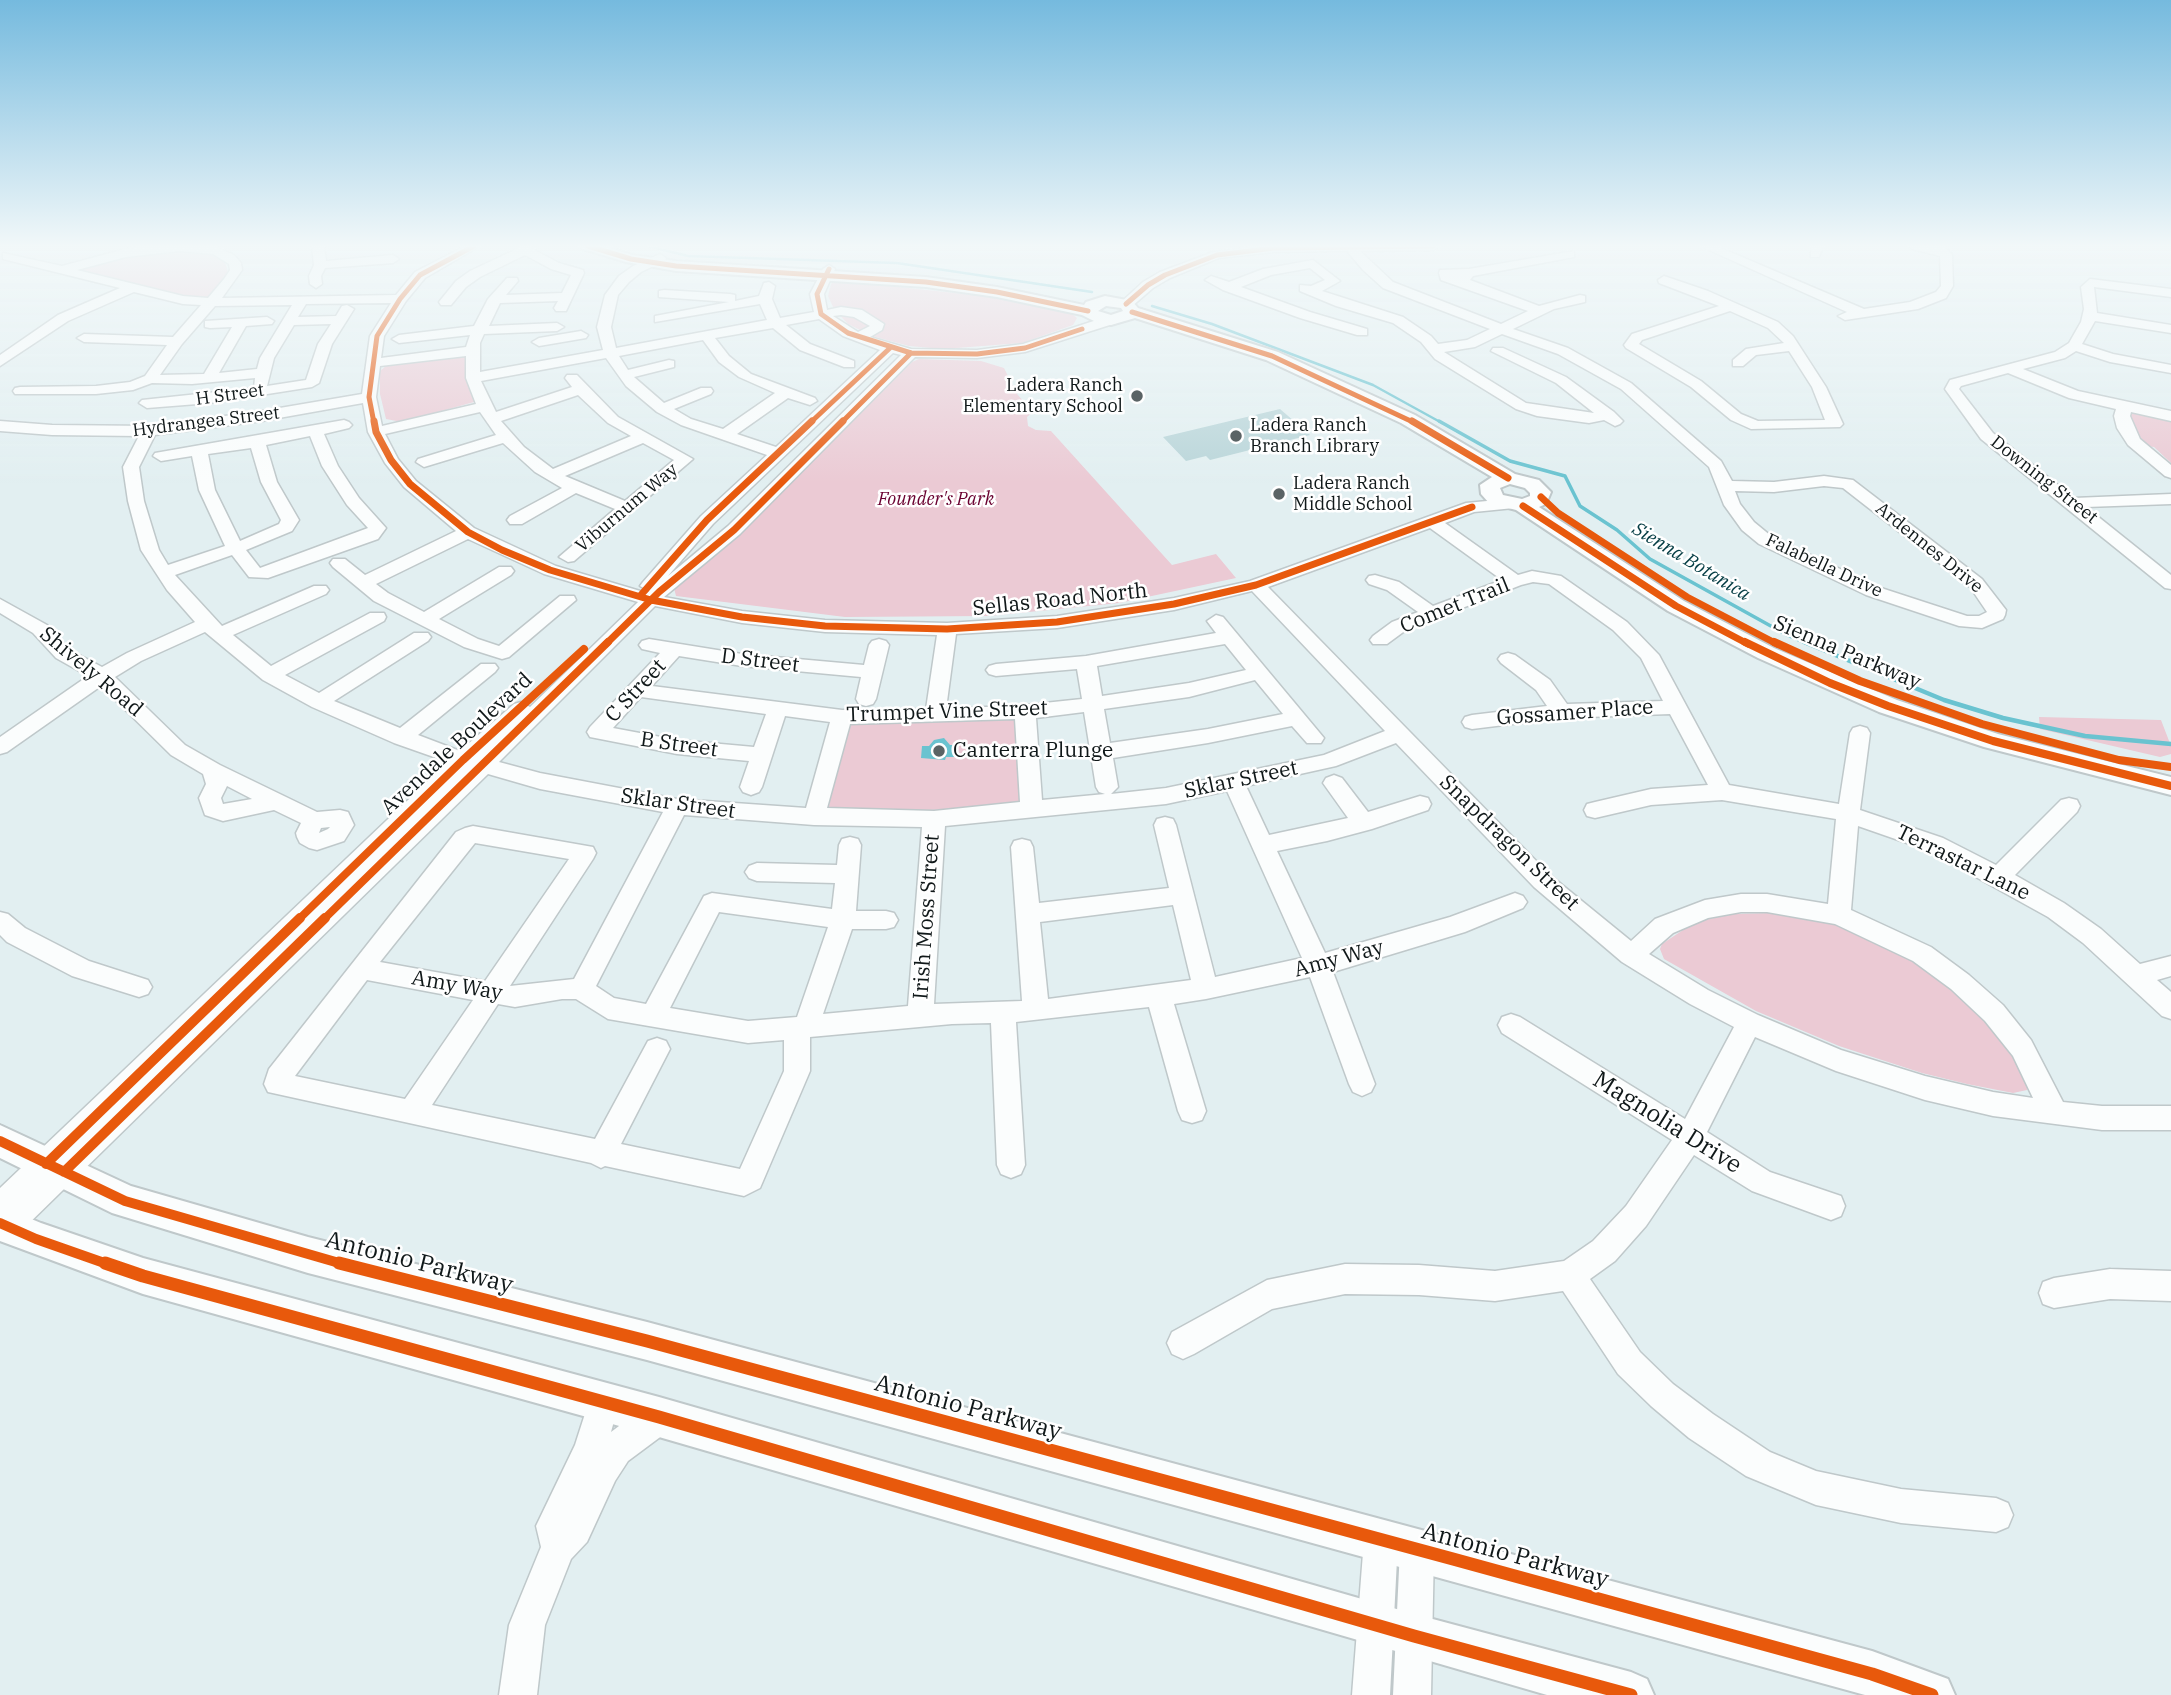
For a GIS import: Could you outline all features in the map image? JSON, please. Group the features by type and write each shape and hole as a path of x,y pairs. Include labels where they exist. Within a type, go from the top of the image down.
{"main road":[{"name":"Sienna Parkway","path":"1153,325 1188,335 1305,379 1402,428 1496,484 1532,484 1538,488 1524,502"},
{"name":"Sienna Parkway","path":"1496,484 1496,499 1524,502 1558,513 1687,597 1758,635 1836,671 1982,724 2119,760 2171,767"},
{"name":"Sienna Parkway","path":"1524,502 1676,606 1830,683 1913,715 1993,741 2171,786"},
{"name":"Antonio Parkway","path":"0,1141 125,1201 308,1255 647,1341 1399,1544 1872,1674 1933,1695"},
{"path":"2,1219 36,1239 143,1276 659,1418 1394,1630 1631,1695"}],"street":[{"path":"0,362 52,325"},
{"path":"150,379 177,341 192,325"},
{"path":"209,378 240,325"},
{"path":"258,392 267,358 286,325"},
{"name":"H Street","path":"147,404 210,399 312,383 325,344 337,325"},
{"name":"Sellas Road North","path":"384,325 377,336 369,397 376,432 391,460 410,484 468,532 502,550 550,570 646,598 710,612 783,622 890,629 1033,624 1113,615 1174,604 1256,584 1472,508 1524,502"},
{"path":"482,325 472,351 473,378 495,425 518,450 552,475 627,508"},
{"path":"399,339 430,330 525,329 525,344 550,325"},
{"path":"569,325 581,335"},
{"path":"604,325 610,352 624,374 662,409 685,422 778,453"},
{"path":"473,378 757,325"},
{"path":"779,325 805,346 849,364"},
{"path":"839,325 859,338 911,353 977,354 1009,351 1043,343 1080,325"},
{"path":"859,338 877,325"},
{"path":"1330,325 1356,336 1369,325"},
{"path":"1406,325 1451,363 1480,377 1492,390 1537,411 1614,420 1561,380 1504,354 1480,377"},
{"name":"Falabella Drive","path":"1491,325 1639,383 1715,464 1732,505 1748,526 1765,540 1872,591 1966,622 1982,622"},
{"path":"1435,349 1470,344 1510,325"},
{"path":"1673,325 1637,337 1631,345 1696,384 1736,417 1756,426 1835,424 1819,387 1793,347 1773,325"},
{"path":"2087,325 2074,346 2110,358 2171,369"},
{"path":"2147,325 2171,329"},
{"path":"705,334 724,359 747,376 810,401"},
{"path":"84,338 177,341"},
{"name":"Downing Street","path":"2074,346 2060,355 2012,370 1955,383 1952,389 1987,436 2168,579"},
{"path":"1738,363 1751,352 1793,347"},
{"name":"Avendale Boulevard","path":"646,598 707,520 891,348"},
{"path":"372,363 472,351"},
{"name":"Avendale Boulevard","path":"2,1219 646,598 734,530 911,353"},
{"path":"624,374 669,364"},
{"path":"2012,370 2074,395 2171,416"},
{"path":"20,391 133,386 150,379 209,378 263,373"},
{"path":"1639,383 1678,374"},
{"path":"376,432 489,412 577,384 613,420 643,437"},
{"path":"662,409 706,391"},
{"path":"724,436 785,393"},
{"name":"Hydrangea Street","path":"0,426 52,430 150,431 262,416 369,397"},
{"path":"2124,407 2125,428 2134,442 2171,472"},
{"path":"161,456 257,442 344,425"},
{"name":"Sklar Street","path":"150,431 140,445 131,467 136,501 150,550 173,586 213,629 270,675 319,702 401,738 540,781 677,807 814,817 934,819 1166,796 1328,761 1399,734"},
{"path":"199,451 207,491 234,547 255,573 268,573 372,535 377,528 330,466 315,431"},
{"path":"424,462 506,437"},
{"path":"552,475 643,437"},
{"name":"Viburnum Way","path":"568,557 685,459 643,437"},
{"path":"164,572 276,533 286,527 290,520 269,482 257,442"},
{"path":"1725,485 1773,487 1839,481"},
{"name":"Ardennes Drive","path":"1839,481 1854,487 1976,583 1997,610 1994,618 1982,622"},
{"name":"Sellas Road North","path":"1472,508 1496,484"},
{"path":"516,520 575,487"},
{"path":"2071,503 2171,499"},
{"path":"1434,523 1523,578 1555,580 1620,626 1649,655 1721,792"},
{"path":"364,583 468,532"},
{"path":"339,563 423,629 502,653 567,600"},
{"path":"319,702 505,571"},
{"name":"Comet Trail","path":"1380,640 1399,626 1523,578"},
{"path":"1375,580 1393,586 1431,613"},
{"name":"Snapdragon Street","path":"1256,584 1542,881 1631,955 1699,997 1749,1023 1836,1060 1925,1088 1993,1104 2055,1113 2102,1118 2171,1118"},
{"path":"0,747 134,657 320,590"},
{"name":"Shively Road","path":"0,605 40,629 63,654 102,676 178,750 212,770 314,820"},
{"path":"270,675 377,617"},
{"path":"935,716 947,629"},
{"name":"Trumpet Vine Street","path":"996,670 1086,662 1222,629 1314,738"},
{"name":"D Street","path":"649,645 769,663 873,672"},
{"path":"866,699 879,645"},
{"name":"C Street","path":"597,732 674,650"},
{"path":"1508,659 1543,685 1561,711"},
{"path":"1086,662 1107,787"},
{"path":"401,738 488,668"},
{"name":"Trumpet Vine Street","path":"635,690 842,717 935,716 1025,712 1095,705 1189,690 1258,673"},
{"name":"Gossamer Place","path":"1472,722 1561,711 1678,707"},
{"path":"751,787 778,710"},
{"path":"1025,712 1032,811"},
{"path":"814,817 842,717"},
{"path":"1101,752 1208,736 1296,718"},
{"name":"B Street","path":"597,732 677,747 761,755"},
{"path":"1839,915 1848,814 1860,733"},
{"path":"212,770 217,784 210,798 213,809 223,813 279,801"},
{"path":"1334,782 1364,823"},
{"path":"1234,783 1318,965 1362,1084"},
{"name":"Terrastar Lane","path":"1595,810 1651,797 1721,792 1781,800 1848,814 1936,845 2056,910 2092,936 2171,1008"},
{"path":"1262,845 1327,833 1420,804"},
{"path":"1999,877 2069,806"},
{"path":"581,989 677,807"},
{"name":"Irish Moss Street","path":"920,1016 934,819"},
{"path":"1165,825 1206,989"},
{"path":"411,1112 584,853 468,835 360,969 278,1077 277,1084 744,1184 750,1179 797,1071 802,1028 843,920 850,845"},
{"path":"1022,847 1036,1011"},
{"path":"757,872 847,874"},
{"path":"1028,914 1182,895"},
{"path":"653,1016 712,902 843,920 886,920"},
{"name":"Amy Way","path":"360,969 515,997 562,989 581,989 608,1008 748,1032 920,1016 1036,1011 1159,997 1318,965 1432,933 1515,902"},
{"path":"1631,955 1664,926 1705,909 1741,903 1767,903 1839,915 1923,954 1960,982 1994,1013 2022,1048 2055,1113"},
{"path":"0,921 16,935 81,970 139,987"},
{"path":"2135,976 2171,965"},
{"path":"1159,997 1192,1111"},
{"path":"1003,1013 1011,1166"},
{"path":"1183,1343 1267,1296 1345,1279 1419,1280 1495,1286 1570,1275 1604,1251 1636,1216 1690,1137 1749,1023"},
{"name":"Magnolia Drive","path":"1511,1025 1762,1182 1831,1206"},
{"path":"601,1155 657,1049"},
{"path":"1570,1275 1607,1332 1637,1371 1701,1426 1758,1464 1816,1488 1901,1506 1996,1515"},
{"path":"2054,1293 2110,1284 2171,1286"},
{"path":"558,1547 553,1526 590,1449 603,1403"},
{"path":"517,1695 527,1625 558,1547 575,1530 603,1469 616,1449 659,1418"},
{"path":"1371,1695 1394,1630 1399,1544"},
{"path":"1394,1630 1412,1695"}],"green space":[{"path":"850,325 1073,325 1022,343 943,349 909,346 872,336"},
{"path":"460,354 469,356 465,361 477,398 474,402 402,422 386,419 380,394 380,371 396,362"},
{"name":"Founder's Park","path":"919,359 981,361 1004,368 1017,394 1033,412 1027,417 1028,426 1036,430 1051,431 1172,565 1216,554 1236,578 1119,603 988,616 845,617 676,596 674,588 716,553 912,362"},
{"path":"2124,407 2171,416 2171,463 2154,447 2137,445"},
{"path":"1022,717 1021,808 828,812 843,721"},
{"path":"2039,717 2161,720 2171,746 2171,754 2160,757 2040,729"},
{"path":"1769,913 1835,922 1912,959 1935,974 1973,1007 2011,1050 2027,1084 2027,1090 2013,1093 1967,1084 1922,1073 1839,1046 1756,1011 1664,959 1660,949 1662,944 1695,922 1734,914"}],"water":[{"name":"Canterra Plunge","path":"944,738 950,745 957,745 956,757 946,757 945,760 921,758 922,746 929,746 934,740"}],"building":[{"name":"Ladera Ranch Branch Library","path":"1280,409 1310,435 1210,460 1206,456 1186,461 1163,437"}],"waterway":[{"name":"Sienna Botanica","path":"1215,325 1373,385 1442,423"},
{"name":"Sienna Botanica","path":"1439,421 1510,461 1565,476 1580,506 1617,530 1650,559 1808,644"},
{"name":"Sienna Botanica","path":"1804,642 1944,700 2003,718 2085,736 2171,744"}],"cycle path":[{"path":"384,325 377,336 369,397 376,432 391,460 410,484 468,532 550,570 651,600 742,617 825,626 947,629 1057,622 1174,604 1256,585 1472,507"},
{"path":"837,325 848,333 911,353 977,354 1025,348 1082,329"},
{"path":"1174,325 1272,356 1408,419 1508,478"},
{"path":"640,596 707,520 890,348"},
{"path":"64,1172 659,592 734,530 911,353"},
{"path":"1541,497 1558,513 1687,597 1758,635 1860,681 1982,724 2053,744 2119,760 2171,767"},
{"path":"1523,506 1676,606 1830,683 1888,706 1993,741 2171,786"},
{"path":"46,1164 463,760 584,649"},
{"path":"0,1141 125,1201 308,1255 647,1341 1453,1559 1872,1674 1932,1695"},
{"path":"0,1223 36,1239 143,1276 659,1417 1414,1636 1631,1695"}],"place":[{"name":"Ladera Ranch Elementary School","path":"1137,396"},
{"name":"Ladera Ranch Branch Library","path":"1236,436"},
{"name":"Ladera Ranch Middle School","path":"1279,494"},
{"name":"Canterra Plunge","path":"939,751"}]}
